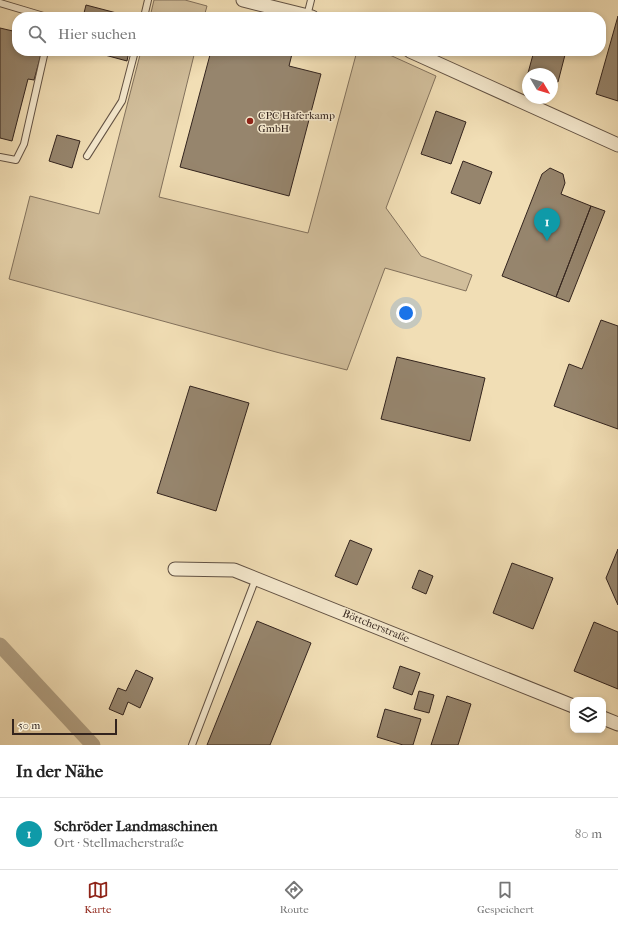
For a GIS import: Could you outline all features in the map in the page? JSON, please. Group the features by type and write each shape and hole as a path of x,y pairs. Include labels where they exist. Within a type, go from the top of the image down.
{"street":[{"path":"242,0 293,12"},
{"path":"421,56 618,145"},
{"name":"Böttcherstraße","path":"174,569 234,570 570,705"},
{"path":"606,719 618,724"}],"lane":[{"path":"145,12 148,0"},
{"path":"310,12 311,0"},
{"path":"0,3 30,12"},
{"path":"0,157 16,160 24,144 44,56"},
{"path":"87,156 122,101 134,56"},
{"path":"192,745 256,578"}],"shaded area":[{"path":"154,0 185,0 207,6 205,12 151,12"},
{"path":"140,56 194,56 159,197 308,233 356,56 392,56 436,76 386,208 421,256 472,275 466,291 385,268 347,370 9,279 30,196 99,214"}],"building":[{"path":"86,5 113,12 84,12"},
{"path":"618,16 618,101 596,94"},
{"path":"0,28 12,31 12,56 41,56 34,80 28,79 12,141 0,138"},
{"path":"108,56 128,56 127,61"},
{"name":"CPC Haferkamp GmbH","path":"210,56 292,56 289,66 321,74 289,196 180,167"},
{"path":"533,56 565,56 558,82 558,68 529,68"},
{"path":"436,111 466,122 451,164 421,154"},
{"path":"57,135 80,141 72,168 49,161"},
{"path":"463,161 492,172 480,204 451,193"},
{"path":"550,168 563,174 565,183 561,194 591,206 556,297 502,276 542,174"},
{"path":"591,206 605,211 569,302 556,297"},
{"path":"601,320 618,326 618,429 554,406 569,364 582,369"},
{"path":"397,357 485,378 470,441 381,419"},
{"path":"190,386 249,403 216,511 157,493"},
{"path":"350,540 372,549 357,585 335,576"},
{"path":"618,549 618,605 606,578"},
{"path":"512,563 553,578 533,629 493,613"},
{"path":"419,570 433,576 426,594 412,588"},
{"path":"257,621 311,643 270,745 207,745"},
{"path":"594,622 618,632 618,689 574,671"},
{"path":"400,666 420,673 412,695 393,688"},
{"path":"136,670 153,678 140,708 128,702 123,715 109,709 118,688 126,691"},
{"path":"419,691 434,695 429,713 414,709"},
{"path":"447,696 471,704 458,745 431,745"},
{"path":"385,709 421,719 413,745 403,745 377,737"}],"waterway":[{"path":"0,645 93,745"}],"place":[{"name":"CPC Haferkamp GmbH","path":"250,121"},
{"name":"Schröder Landmaschinen","path":"547,241"}]}
